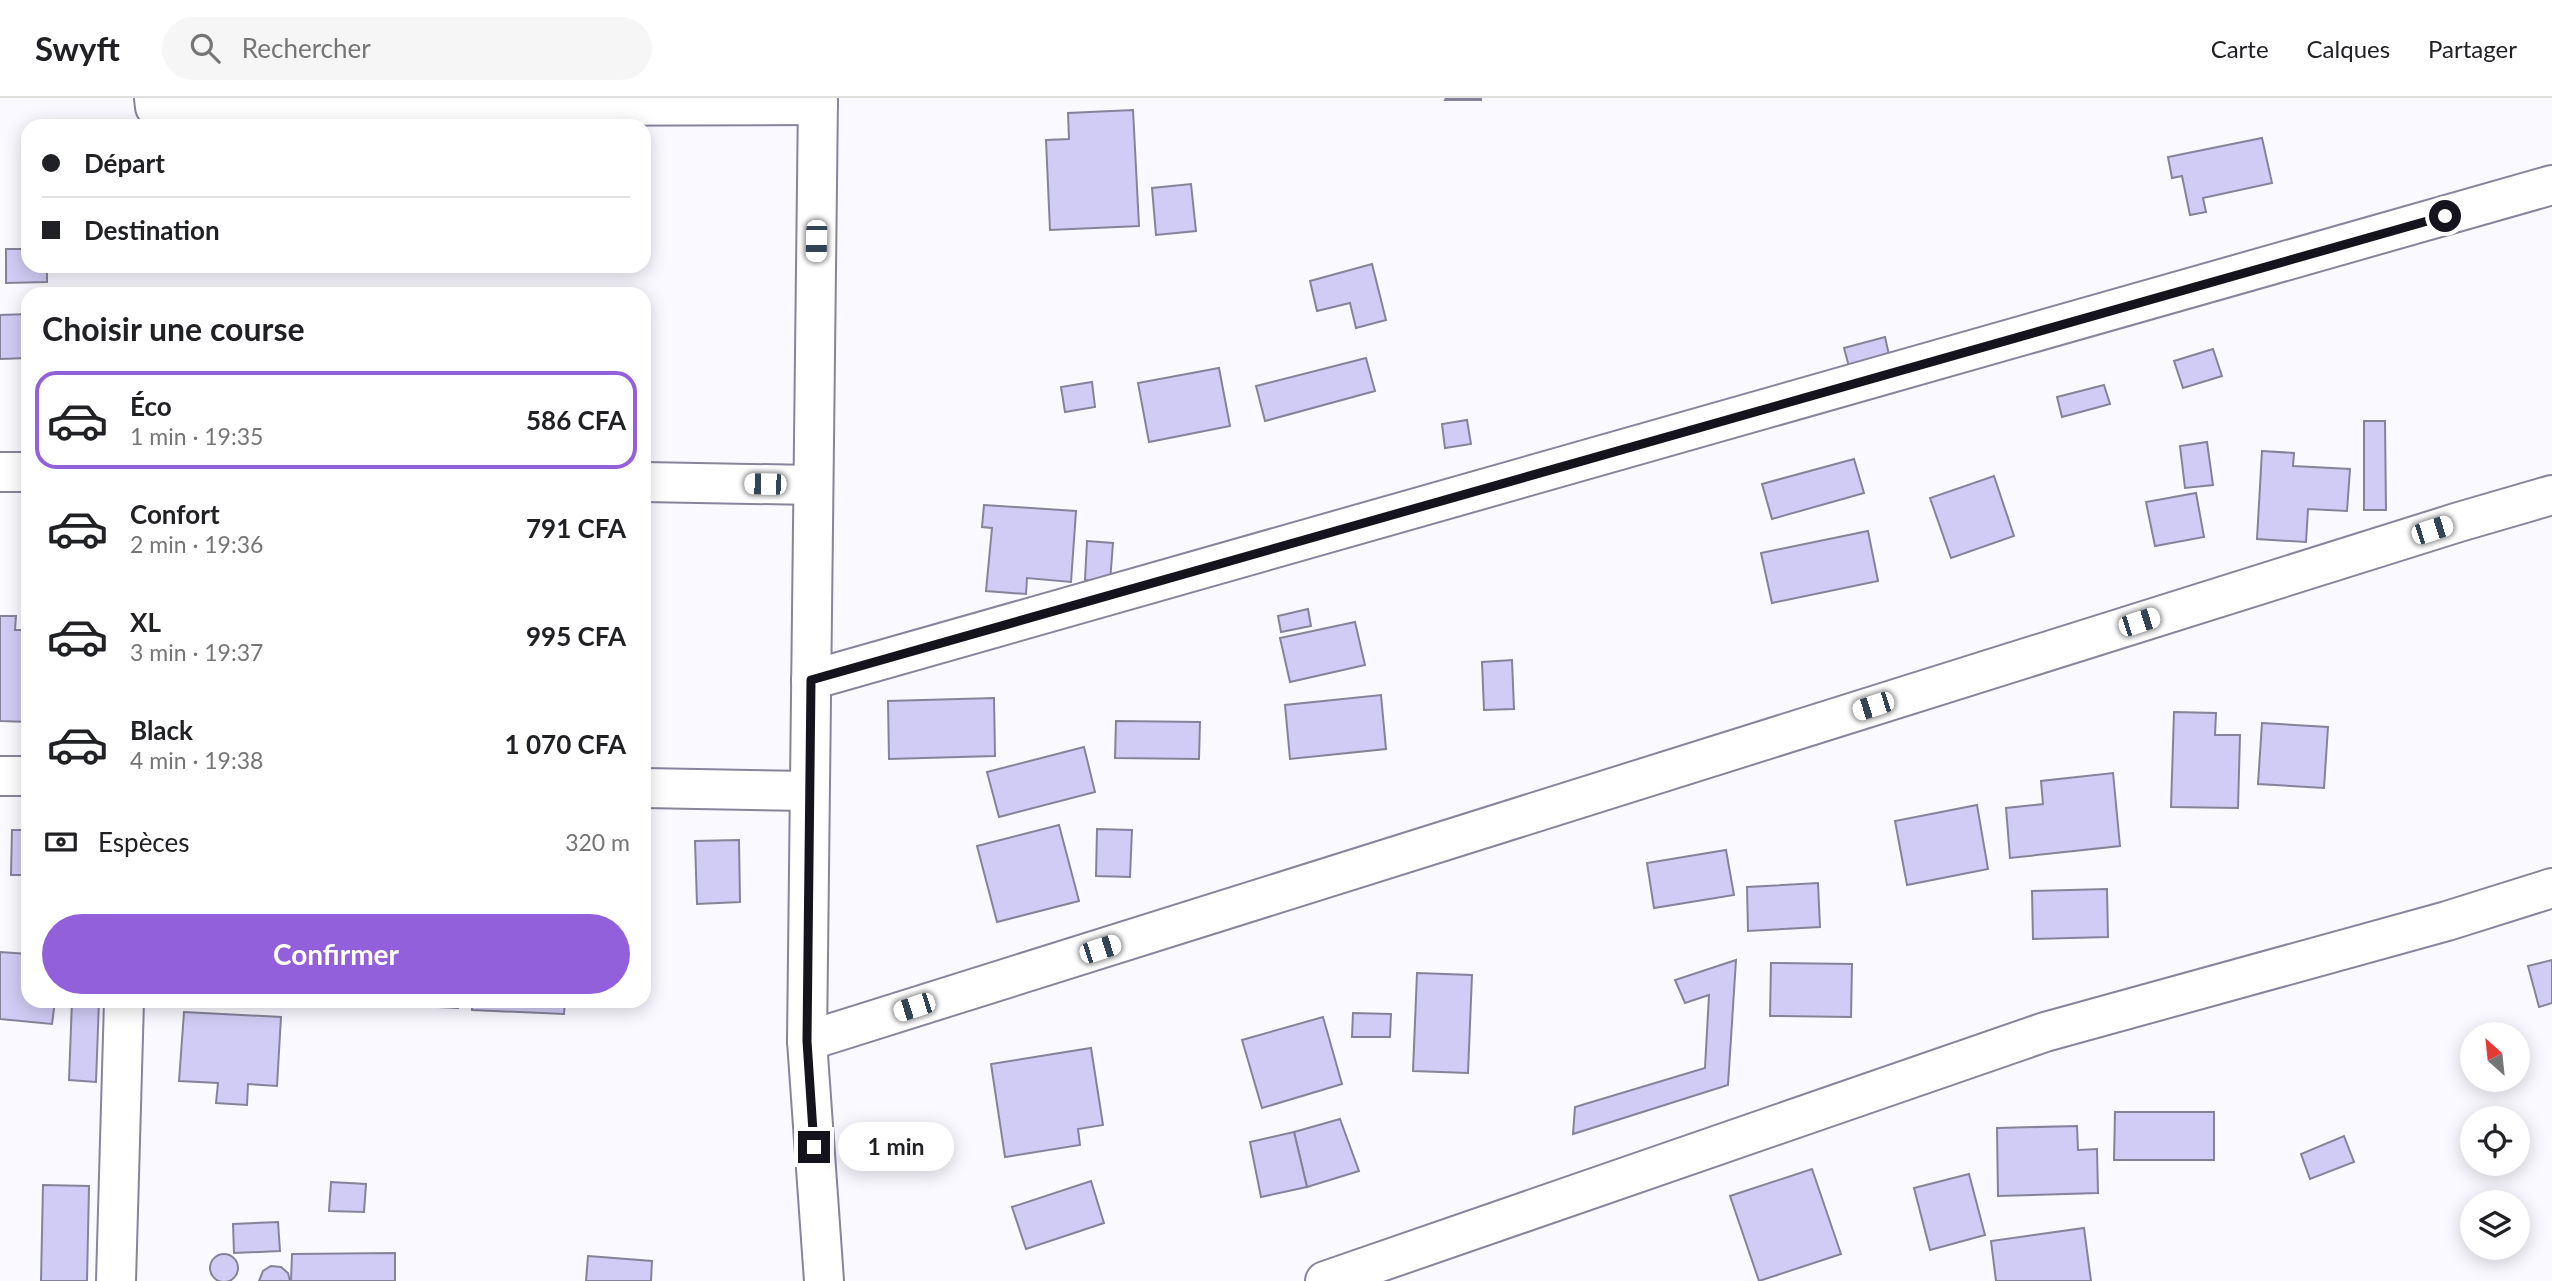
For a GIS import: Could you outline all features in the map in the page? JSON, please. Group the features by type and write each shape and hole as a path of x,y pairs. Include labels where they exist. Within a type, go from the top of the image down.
{"street":[{"path":"154,98 155,107 818,102 807,1041 824,1281"},
{"path":"811,680 2552,185"},
{"path":"0,472 21,472"},
{"path":"651,482 813,485"},
{"path":"807,1041 2552,495"},
{"path":"0,776 21,776"},
{"path":"651,788 809,791"},
{"path":"1325,1281 2045,1032 2447,921 2552,888"},
{"path":"117,1281 124,1008"}],"building":[{"path":"1481,98 1481,100 1445,100"},
{"path":"1133,110 1139,226 1050,230 1046,140 1069,139 1068,113"},
{"path":"2262,138 2272,183 2203,198 2206,212 2190,215 2182,176 2172,178 2168,157"},
{"path":"1191,184 1196,231 1156,235 1152,188"},
{"path":"6,249 21,249 21,273 47,273 47,282 6,283"},
{"path":"1372,264 1386,320 1356,328 1350,303 1317,311 1310,281"},
{"path":"21,314 21,358 0,359 0,315"},
{"path":"1885,337 1892,368 1852,378 1844,348"},
{"path":"2213,349 2222,376 2183,388 2174,361"},
{"path":"1366,358 1375,391 1265,421 1256,386"},
{"path":"1219,368 1230,426 1149,442 1138,383"},
{"path":"1092,382 1095,407 1065,412 1061,387"},
{"path":"2104,385 2110,404 2062,417 2057,397"},
{"path":"1467,420 1471,444 1445,448 1442,424"},
{"path":"2364,421 2385,421 2386,510 2364,510"},
{"path":"2207,442 2213,485 2185,488 2180,446"},
{"path":"2262,451 2294,453 2293,466 2350,469 2347,511 2308,509 2306,542 2257,539"},
{"path":"1854,459 1864,493 1772,519 1762,484"},
{"path":"1994,476 2014,536 1951,558 1930,498"},
{"path":"2196,493 2204,537 2155,546 2146,502"},
{"path":"984,505 1076,511 1071,582 1027,578 1026,594 986,591 992,528 982,527"},
{"path":"1868,531 1878,581 1772,603 1761,553"},
{"path":"1087,541 1113,543 1110,582 1085,580"},
{"path":"1308,609 1311,626 1281,632 1278,616"},
{"path":"0,616 16,616 15,630 21,630 21,722 0,721"},
{"path":"1355,622 1365,665 1290,682 1280,638"},
{"path":"1512,660 1514,709 1484,710 1482,662"},
{"path":"1381,695 1386,749 1290,759 1285,705"},
{"path":"994,698 995,756 889,759 888,701"},
{"path":"2174,712 2216,713 2215,735 2240,735 2238,808 2171,807"},
{"path":"1116,721 1200,722 1199,759 1115,758"},
{"path":"2262,723 2328,727 2324,788 2258,784"},
{"path":"1084,747 1095,792 999,817 987,772"},
{"path":"2113,773 2120,846 2010,858 2006,808 2043,804 2041,781"},
{"path":"1977,805 1988,869 1907,885 1895,821"},
{"path":"1059,825 1079,901 997,922 977,846"},
{"path":"1097,829 1132,830 1130,877 1096,876"},
{"path":"12,830 21,830 21,875 11,875"},
{"path":"739,840 740,902 697,904 695,841"},
{"path":"1726,850 1734,895 1654,908 1647,863"},
{"path":"1818,883 1820,927 1748,931 1747,887"},
{"path":"2107,889 2108,937 2033,939 2032,891"},
{"path":"0,952 21,954 21,1008 54,1008 52,1024 0,1019"},
{"path":"1736,960 1728,1085 1573,1134 1575,1107 1705,1068 1709,995 1685,1003 1675,980"},
{"path":"2552,960 2552,1003 2539,1007 2528,966"},
{"path":"1771,963 1852,964 1851,1017 1770,1016"},
{"path":"1417,973 1472,975 1468,1073 1413,1071"},
{"path":"72,1008 99,1008 96,1082 69,1080"},
{"path":"472,1008 564,1008 564,1014"},
{"path":"184,1012 281,1017 277,1086 248,1084 247,1105 216,1103 218,1083 179,1081"},
{"path":"1353,1013 1391,1014 1390,1037 1352,1037"},
{"path":"1323,1017 1342,1084 1262,1108 1242,1040"},
{"path":"1091,1048 1103,1125 1078,1129 1080,1145 1005,1157 991,1064"},
{"path":"2115,1112 2214,1112 2214,1160 2114,1160"},
{"path":"1340,1119 1359,1171 1307,1187 1294,1132"},
{"path":"2077,1126 2078,1150 2097,1149 2098,1193 1998,1196 1997,1128"},
{"path":"1294,1132 1307,1187 1261,1197 1250,1142"},
{"path":"2344,1136 2354,1162 2310,1179 2301,1154"},
{"path":"1812,1169 1841,1254 1759,1281 1730,1196"},
{"path":"1969,1174 1985,1235 1930,1250 1914,1188"},
{"path":"1091,1181 1104,1223 1026,1249 1012,1207"},
{"path":"331,1182 366,1184 364,1212 329,1211"},
{"path":"43,1185 89,1186 87,1281 41,1281"},
{"path":"278,1222 280,1251 234,1253 233,1224"},
{"path":"2084,1228 2091,1281 1996,1281 1991,1241"},
{"path":"395,1253 395,1281 291,1281 292,1254"},
{"path":"224,1254 234,1258 238,1268 234,1278 224,1282 214,1278 210,1268 214,1258"},
{"path":"588,1256 652,1261 651,1281 586,1281"},
{"path":"271,1266 281,1267 288,1273 290,1281 259,1281 263,1271"}],"route":[{"path":"814,1147 807,1041 811,680 2445,216"}]}
